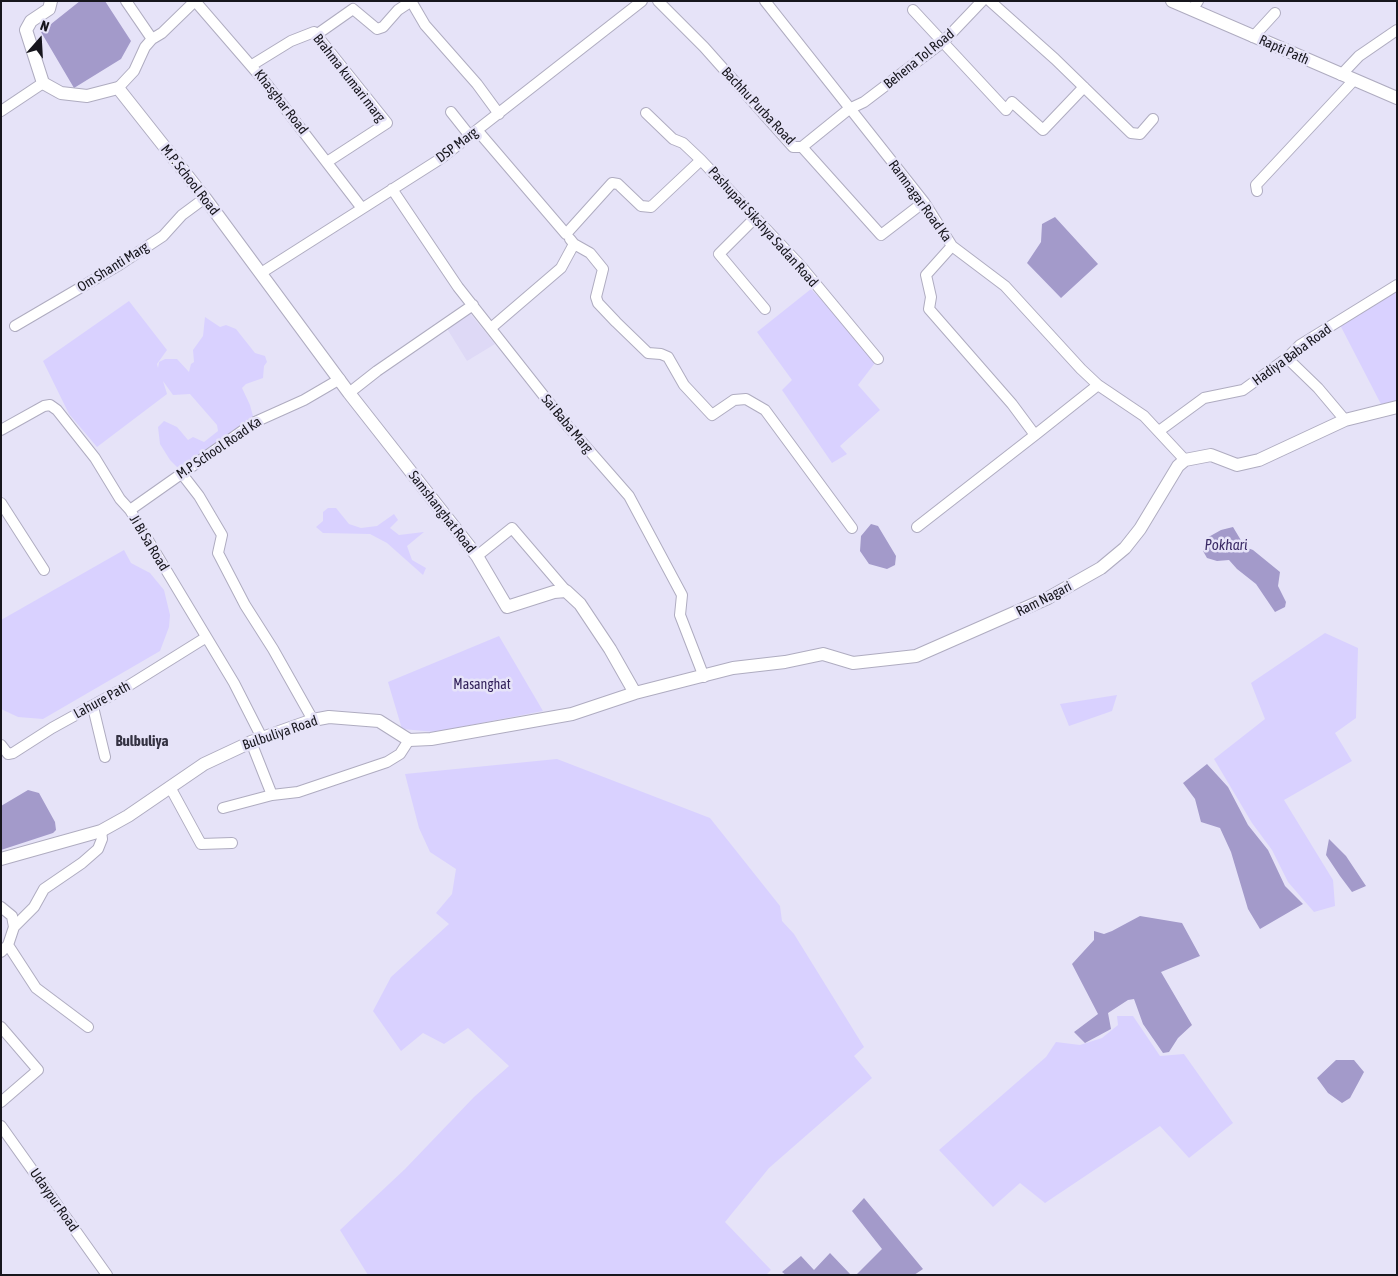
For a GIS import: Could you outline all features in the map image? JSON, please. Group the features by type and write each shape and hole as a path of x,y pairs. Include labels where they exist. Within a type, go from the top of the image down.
{"main road":[{"path":"51,1 49,8 31,21 26,30 43,83 61,93 87,96 118,88"},
{"name":"Rapti Path","path":"1172,1 1195,6 1253,36 1397,98"},
{"name":"M.P. School Road","path":"118,88 261,272"},
{"name":"Samshanghat Road","path":"261,272 349,393 477,556 507,607 554,592 566,591"},
{"path":"1185,460 1211,455 1237,465 1259,460 1345,420 1397,407"},
{"name":"Ram Nagari","path":"635,693 704,677 733,668 785,662 823,654 853,663 916,656 981,630 1048,598 1100,568 1125,548 1140,529 1178,466 1185,460"},
{"path":"409,740 431,739 572,714 635,693 610,649 580,604 566,591"},
{"name":"Bulbuliya Road","path":"1,859 101,831 204,764 257,740 313,720 329,717 379,721 409,740"}],"street":[{"path":"126,1 152,39"},
{"path":"118,88 134,71 145,48 152,39 162,33 195,1"},
{"name":"Khasghar Road","path":"195,1 252,65 361,207"},
{"name":"DSP Marg","path":"261,272 361,207 440,159 642,1"},
{"name":"Bachhu Purba Road","path":"658,1 704,47 793,147 802,147 881,235 924,202"},
{"name":"Ramnagar Road Ka","path":"765,1 924,202 952,246 1004,286 1098,386 1144,416 1185,460"},
{"name":"Behena Tol Road","path":"802,147 849,109 864,102 943,42 982,1"},
{"path":"990,1 1131,133 1140,134 1153,119"},
{"path":"316,35 353,9 377,29 383,27 398,10 410,2 425,25 477,84 499,114"},
{"path":"914,10 1006,110 1012,102 1043,130 1084,87"},
{"path":"1253,36 1275,13"},
{"path":"1341,75 1359,56 1397,30"},
{"name":"Brahma kumari marg","path":"252,65 291,41 314,32 387,123 327,162"},
{"path":"1257,191 1256,186 1354,80"},
{"path":"1,111 43,83"},
{"path":"452,112 574,244 590,253 603,269 596,297 598,303 616,322 648,353 661,354 668,357 684,385 712,414 734,400 746,399 765,410 852,528"},
{"path":"646,113 673,139 683,143 701,160"},
{"name":"Pashupati Sikshya Sadan Road","path":"566,234 612,183 618,184 641,206 651,207 701,160 800,265 878,359"},
{"name":"Sai Baba Marg","path":"392,188 458,286 566,424 629,496 682,595 680,615 704,677"},
{"name":"Om Shanti Marg","path":"14,326 163,236 182,215 205,198"},
{"path":"754,218 719,254 766,310"},
{"path":"491,328 561,268 574,244"},
{"path":"952,246 926,275 931,297 929,309 1012,404 1035,434"},
{"name":"Hadiya Baba Road","path":"1159,431 1204,398 1243,390 1287,358 1300,345 1397,285"},
{"path":"349,393 377,371 473,305"},
{"path":"1287,358 1318,388 1345,420"},
{"name":"M.P School Road Ka","path":"130,510 255,422 304,400 340,379"},
{"path":"917,527 1098,386"},
{"name":"Ji Bi Sa Road","path":"1,430 44,406 50,405 57,410 95,458 120,499 130,510 205,638 234,683 257,740 272,795"},
{"path":"182,474 199,496 222,535 218,554 245,605 274,649 313,720"},
{"path":"1,503 44,570"},
{"path":"477,556 512,528 566,591"},
{"name":"Lahure Path","path":"1,746 8,754 13,753 52,728 93,707 205,638"},
{"path":"93,707 105,757"},
{"path":"223,808 272,795 298,792 386,762 400,754 409,740"},
{"path":"170,787 201,844 232,843"},
{"path":"88,1027 36,988 4,949 14,927 34,907 44,889 82,863 98,849 102,839 101,831"},
{"path":"1,907 12,916 14,927"},
{"path":"1,1027 38,1070 1,1102"},
{"name":"Udaypur Road","path":"1,1126 107,1275"}],"shaded area":[{"path":"468,311 495,344 467,361 446,327"}],"green space":[{"path":"1397,283 1397,405 1384,410 1338,321"},
{"path":"811,289 878,359 858,385 880,410 840,446 847,454 832,463 782,390 792,380 757,332"},
{"path":"129,301 167,350 157,364 158,368 159,362 165,359 177,359 189,372 191,364 194,362 193,350 203,336 205,317 220,327 226,325 236,329 255,353 265,356 267,362 264,366 263,378 246,384 242,388 250,405 254,420 189,464 177,467 170,460 160,444 158,427 164,421 177,427 188,440 193,437 204,442 218,431 217,425 190,394 173,395 163,381 167,394 97,447 69,414 43,361"},
{"path":"328,508 336,508 349,524 361,528 377,526 394,514 398,520 390,528 399,535 424,532 407,546 412,560 426,568 423,575 387,543 370,534 323,533 316,527 323,521 323,512"},
{"path":"124,550 131,563 150,573 164,590 170,615 169,627 160,651 43,719 18,717 1,709 1,620"},
{"path":"1325,633 1358,648 1356,718 1335,733 1352,761 1284,800 1333,880 1335,906 1314,912 1288,882 1272,850 1252,823 1214,759 1265,719 1251,683"},
{"name":"Masanghat","path":"499,636 543,711 435,732 402,729 388,682"},
{"path":"1117,695 1112,711 1069,726 1060,704"},
{"path":"557,759 710,818 780,906 782,921 794,934 864,1047 854,1056 872,1078 769,1168 725,1222 771,1270 766,1275 368,1275 340,1230 405,1169 474,1097 509,1066 468,1028 444,1044 423,1033 401,1051 373,1011 391,977 449,924 436,913 452,894 456,869 430,852 419,828 405,774"},
{"path":"1117,1016 1133,1016 1160,1056 1184,1054 1233,1123 1189,1158 1160,1126 1045,1203 1020,1183 993,1207 939,1150 1046,1057 1056,1042 1080,1045 1102,1038 1118,1025"}],"water":[{"path":"80,1 105,1 131,41 121,59 74,88 41,32"},
{"path":"1055,217 1098,264 1061,298 1027,263 1041,242 1042,224"},
{"path":"871,524 878,526 896,556 895,565 887,569 869,564 860,551 861,536"},
{"name":"Pokhari","path":"1233,527 1245,547 1253,550 1280,572 1278,586 1286,602 1285,607 1275,612 1256,584 1229,560 1217,561 1207,558 1203,551 1205,539 1221,530"},
{"path":"1207,764 1228,787 1248,825 1268,850 1285,886 1303,904 1260,929 1248,909 1231,852 1220,828 1201,822 1195,799 1183,783"},
{"path":"28,790 39,793 55,822 56,830 53,833 1,850 1,806"},
{"path":"1329,839 1346,856 1366,886 1352,892 1326,855"},
{"path":"1140,916 1182,923 1200,956 1161,972 1192,1025 1178,1038 1169,1052 1163,1053 1143,1024 1134,999 1128,1000 1108,1013 1111,1029 1085,1043 1074,1032 1098,1014 1072,964 1094,940 1094,931 1104,934"},
{"path":"1336,1060 1354,1060 1364,1072 1350,1098 1342,1103 1328,1093 1317,1078"},
{"path":"864,1198 923,1269 914,1275 856,1275 882,1249 852,1211"},
{"path":"830,1253 851,1275 786,1275 782,1272 801,1256 814,1270"}],"district":[{"name":"Bulbuliya","path":"142,741"}]}
